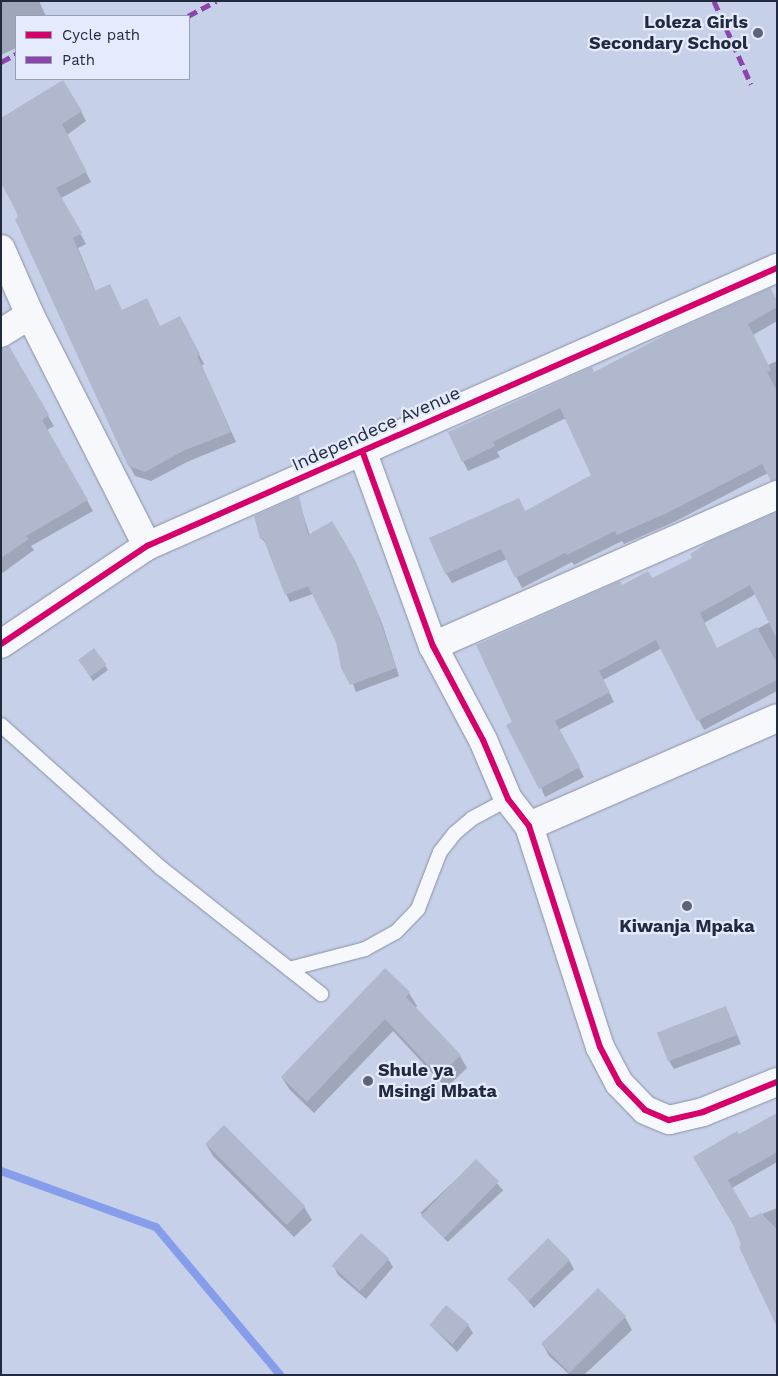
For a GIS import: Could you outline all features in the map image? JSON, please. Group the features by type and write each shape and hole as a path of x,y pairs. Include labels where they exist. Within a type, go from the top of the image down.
{"street":[{"path":"1,249 30,315 147,546"},
{"name":"Independece Avenue","path":"1,644 147,546 363,453 599,344 777,268"},
{"path":"1,333 30,315"},
{"path":"363,453 433,646 483,740 508,799 529,826 600,1047 619,1083 645,1110 669,1120 703,1112 777,1082"},
{"path":"433,646 777,495"},
{"path":"529,826 777,718"}],"lane":[{"path":"1,725 161,868 321,994"},
{"path":"290,969 365,949 396,932 418,909 440,852 455,833 473,818 508,799"}],"building":[{"path":"63,80 82,111 62,124 87,172 56,188 82,233 73,238 95,291 110,284 122,310 147,298 160,326 180,316 200,354 197,355 231,432 183,451 145,472 128,466 15,219 18,217 16,211 1,183 1,118"},
{"path":"770,288 777,300 777,307 748,324 771,370 767,372 777,391 777,480 771,481 762,464 669,512 617,535 615,531 515,578 501,549 445,574 429,538 519,498 525,511 591,475 560,408 493,442 495,446 462,462 448,432 592,367 594,372 669,333"},
{"path":"9,346 49,415 42,420 88,500 26,536 29,539 1,558 1,349"},
{"path":"299,496 308,535 332,521 354,558 378,614 396,668 350,685 341,668 336,642 308,586 285,595 263,538 260,539 254,516"},
{"path":"777,512 777,639 750,585 700,613 717,648 757,627 777,663 777,680 697,721 656,640 599,671 610,692 555,721 580,767 539,789 506,725 512,722 476,645 620,581 622,585 648,571 652,578 692,558 690,554 709,542"},
{"path":"94,648 107,665 91,677 78,660"},
{"path":"385,968 410,992 406,997 461,1055 438,1076 385,1019 307,1102 281,1077"},
{"path":"726,1006 737,1035 668,1061 657,1033"},
{"path":"777,1113 777,1152 728,1180 750,1218 761,1213 777,1229 777,1327 739,1247 741,1245 733,1224 693,1157 737,1131 739,1134"},
{"path":"224,1125 305,1206 287,1225 206,1143"},
{"path":"476,1159 499,1181 444,1238 421,1216"},
{"path":"361,1233 389,1258 360,1291 332,1266"},
{"path":"548,1238 570,1260 529,1301 507,1279"},
{"path":"598,1288 626,1316 570,1373 541,1345"},
{"path":"446,1305 469,1324 452,1344 429,1325"}],"waterway":[{"path":"1,1171 156,1227 280,1375"}],"marked path":[{"path":"190,15 216,1"},
{"path":"714,1 751,84"},
{"path":"1,62 15,55"}],"cycle path":[{"path":"1,644 147,546 777,268"},
{"path":"363,453 433,646 483,740 508,799 529,826 600,1047 619,1083 645,1110 669,1120 703,1112 777,1082"}],"place":[{"name":"Loleza Girls Secondary School","path":"758,33"},
{"name":"Kiwanja Mpaka","path":"687,906"},
{"name":"Shule ya Msingi Mbata","path":"368,1081"}]}
